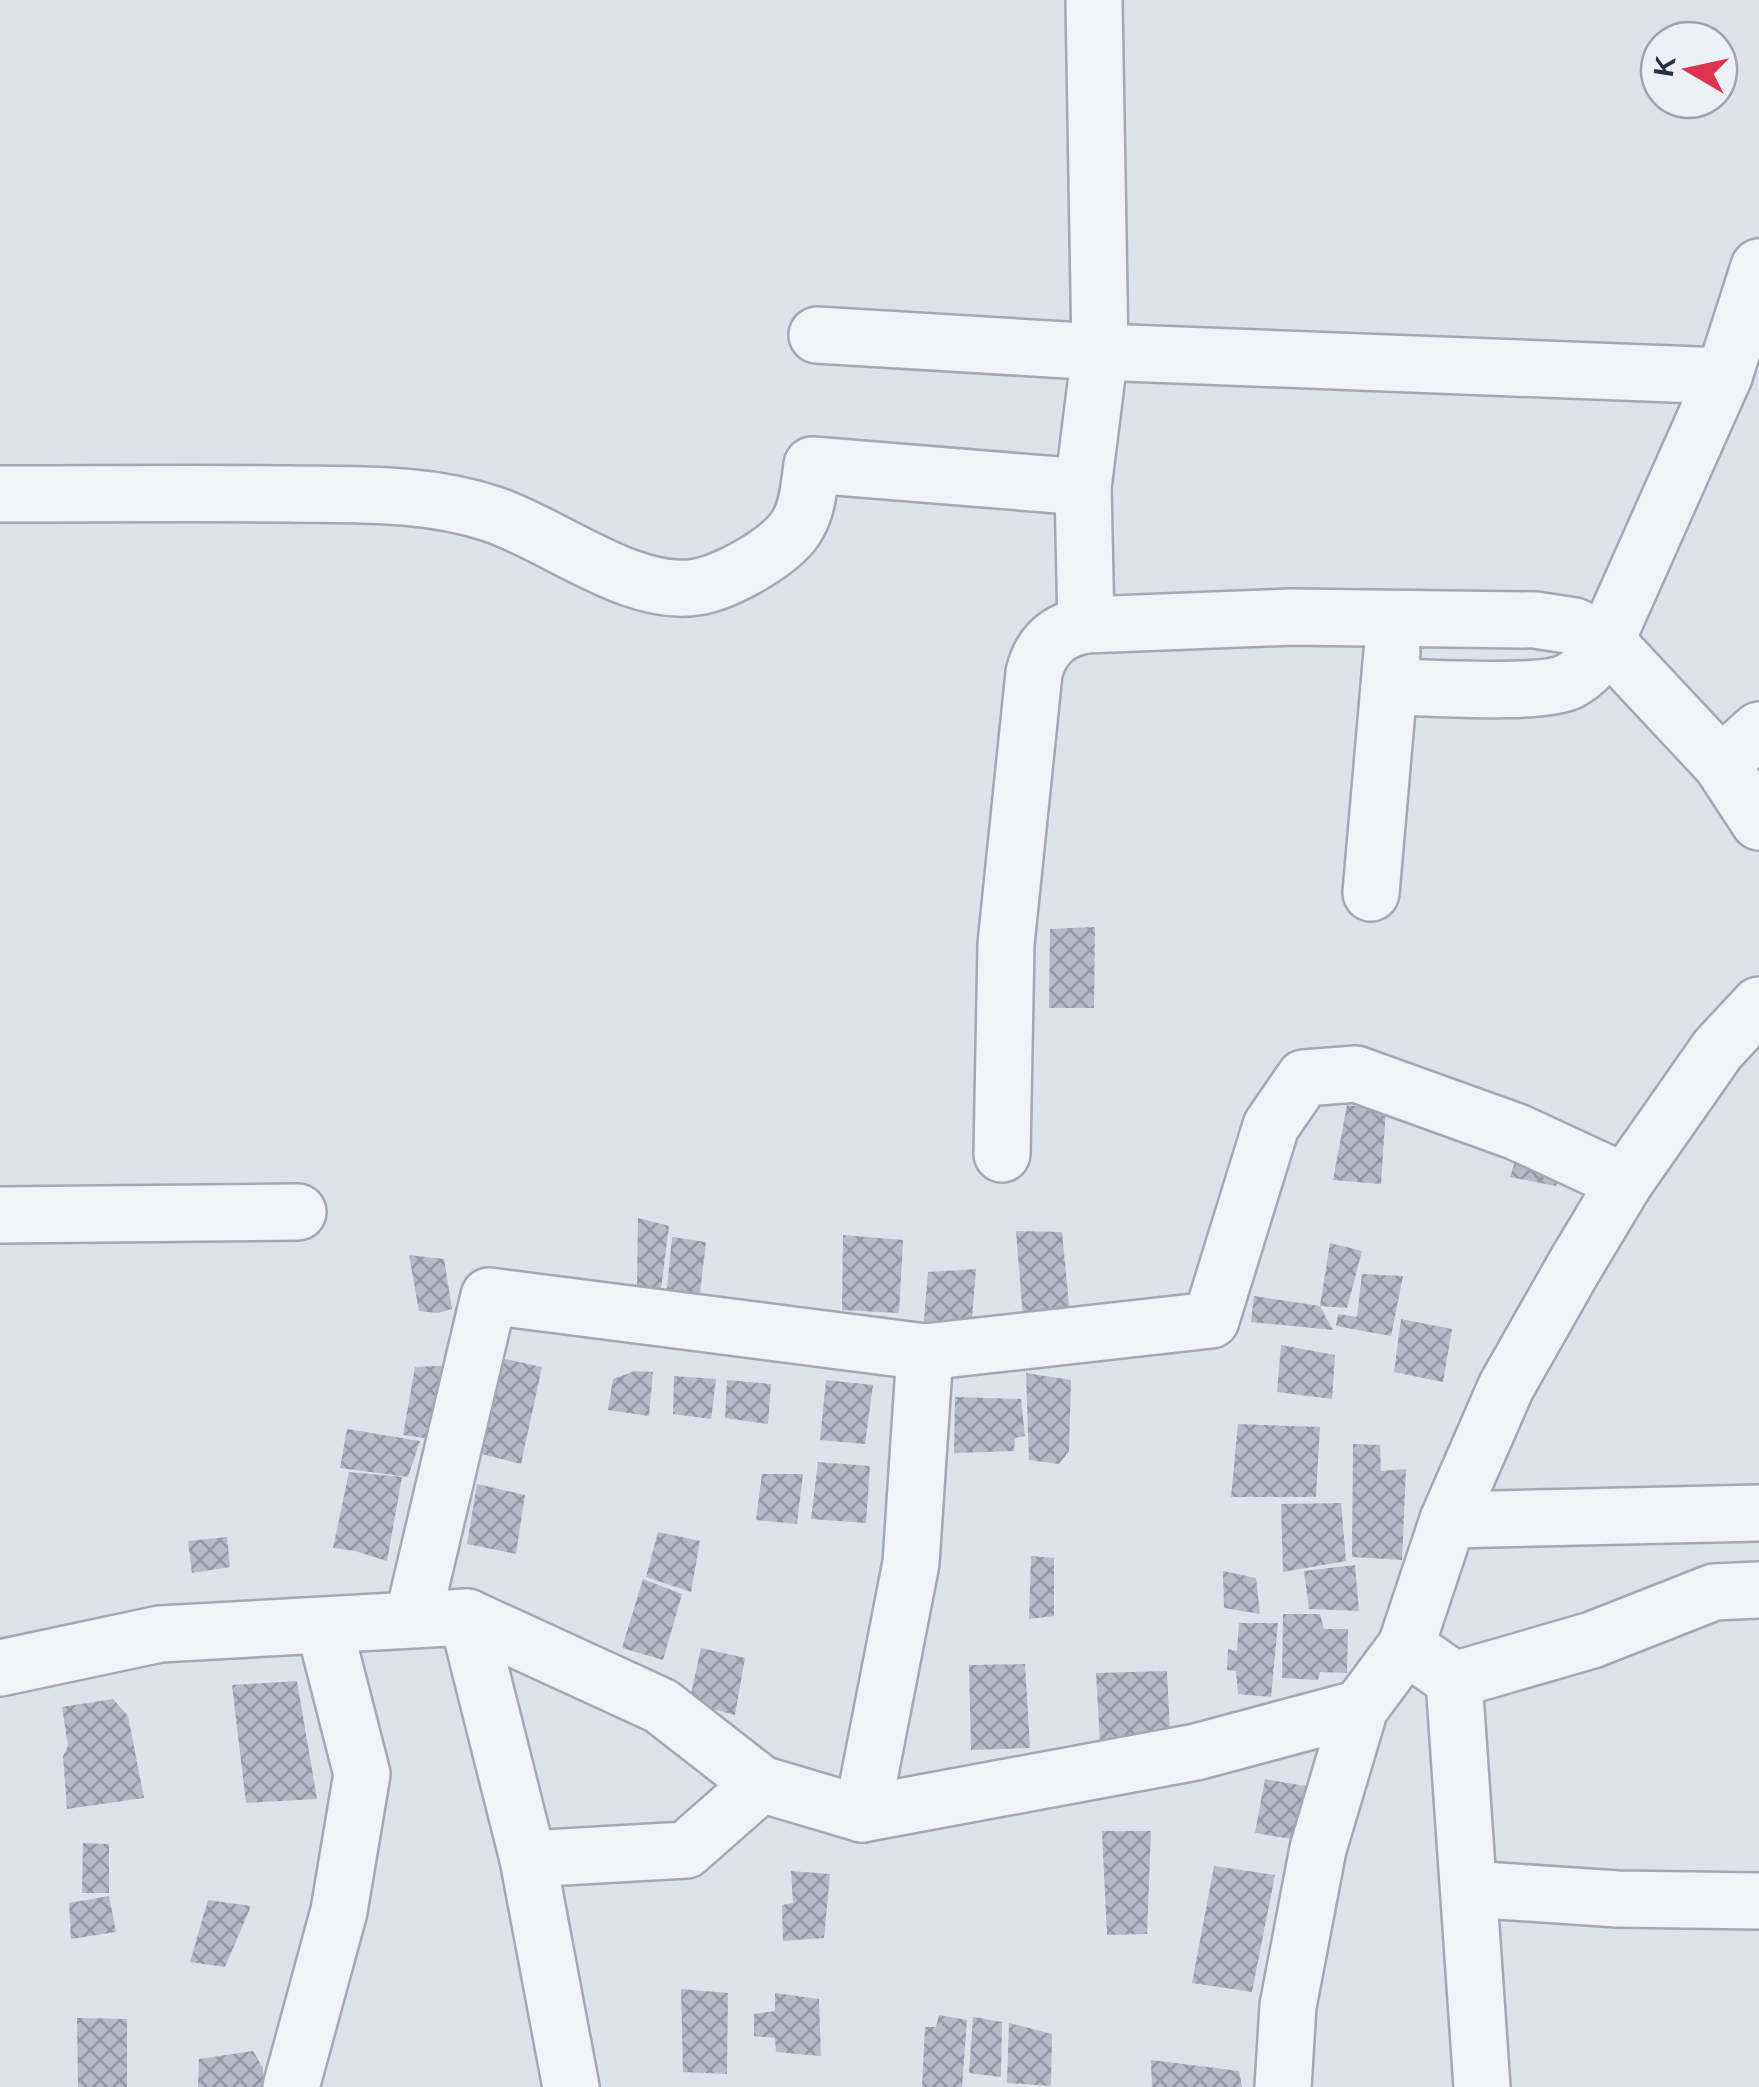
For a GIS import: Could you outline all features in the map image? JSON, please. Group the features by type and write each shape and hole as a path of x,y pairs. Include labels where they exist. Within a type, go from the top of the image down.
{"street":[{"path":"1086,625 1082,486 1100,352 1094,0"},
{"path":"1389,687 1558,686 1592,664 1742,344 1759,267"},
{"path":"817,335 1100,352 1742,344"},
{"path":"0,494 410,496 491,514 628,578 668,589 719,581 786,540 804,512 812,466 1082,486"},
{"path":"1002,1154 1006,944 1034,673 1043,649 1074,627 1292,618 1535,620 1574,626 1606,641 1740,747 1759,822"},
{"path":"1371,892 1395,620"},
{"path":"1284,2087 1288,2006 1318,1848 1360,1708 1406,1646 1448,1520 1506,1387 1625,1182 1718,1049 1759,1005"},
{"path":"412,1618 489,1296 926,1352 1211,1320 1271,1126 1304,1078 1356,1074 1518,1132 1625,1182"},
{"path":"0,1216 298,1212"},
{"path":"862,1814 911,1563 926,1352"},
{"path":"1448,1520 1759,1513"},
{"path":"1454,1680 1592,1640 1714,1592 1759,1590"},
{"path":"467,1616 528,1859 571,2087"},
{"path":"0,1668 160,1634 467,1616 661,1706 761,1784 862,1814 1196,1752 1360,1708"},
{"path":"291,2087 339,1911 362,1774 324,1626"},
{"path":"1406,1646 1454,1680"},
{"path":"1454,1680 1482,2087"},
{"path":"528,1859 686,1850 761,1784"},
{"path":"1469,1889 1759,1901"}],"building":[{"path":"1095,927 1094,1008 1049,1008 1050,929"},
{"path":"1347,1105 1386,1109 1381,1184 1333,1180"},
{"path":"1516,1159 1564,1166 1556,1186 1510,1177"},
{"path":"638,1218 669,1226 661,1289 637,1286"},
{"path":"1016,1231 1062,1232 1070,1315 1023,1319"},
{"path":"843,1235 903,1240 899,1313 842,1310"},
{"path":"672,1237 706,1242 700,1293 667,1289"},
{"path":"1330,1243 1362,1251 1347,1308 1320,1306"},
{"path":"409,1255 444,1259 452,1309 438,1313 419,1311"},
{"path":"976,1269 971,1330 923,1331 928,1272"},
{"path":"1362,1274 1403,1276 1391,1336 1336,1326 1338,1314 1357,1317"},
{"path":"1254,1296 1320,1306 1333,1330 1251,1322"},
{"path":"1401,1319 1452,1329 1443,1382 1394,1372"},
{"path":"1281,1345 1335,1355 1332,1399 1277,1392"},
{"path":"501,1358 542,1367 521,1464 482,1454"},
{"path":"457,1365 447,1441 403,1435 415,1367"},
{"path":"635,1371 653,1372 649,1416 608,1410 613,1379"},
{"path":"1026,1373 1071,1380 1069,1451 1059,1464 1029,1460"},
{"path":"674,1376 716,1379 711,1419 673,1414"},
{"path":"727,1380 771,1384 768,1424 725,1418"},
{"path":"826,1380 873,1385 865,1444 820,1440"},
{"path":"955,1397 1021,1399 1025,1436 1015,1438 1014,1451 954,1453"},
{"path":"1238,1424 1320,1427 1316,1497 1231,1497"},
{"path":"347,1429 420,1441 408,1477 340,1468"},
{"path":"1353,1444 1380,1445 1381,1471 1406,1469 1402,1560 1352,1557"},
{"path":"818,1462 870,1466 866,1523 811,1519"},
{"path":"349,1472 402,1477 387,1561 333,1548"},
{"path":"762,1474 803,1474 797,1524 756,1520"},
{"path":"477,1484 525,1495 516,1554 467,1544"},
{"path":"1341,1503 1346,1561 1283,1572 1281,1504"},
{"path":"658,1532 700,1541 691,1592 646,1577"},
{"path":"227,1537 230,1567 192,1573 188,1541"},
{"path":"1031,1556 1054,1558 1054,1616 1029,1619"},
{"path":"1355,1565 1359,1611 1309,1609 1304,1571"},
{"path":"1223,1571 1256,1578 1260,1614 1224,1608"},
{"path":"643,1579 682,1594 663,1660 622,1648"},
{"path":"1283,1614 1320,1614 1324,1629 1348,1629 1347,1673 1320,1672 1318,1680 1282,1678"},
{"path":"1239,1623 1278,1623 1271,1697 1238,1694 1236,1671 1227,1670 1228,1649 1237,1651"},
{"path":"701,1648 745,1658 735,1715 689,1703"},
{"path":"1025,1664 1030,1748 971,1750 969,1665"},
{"path":"1167,1671 1170,1734 1100,1742 1096,1673"},
{"path":"297,1681 317,1799 246,1803 232,1685"},
{"path":"113,1699 128,1716 144,1798 67,1809 63,1756 68,1746 62,1707"},
{"path":"1265,1779 1316,1788 1310,1842 1255,1833"},
{"path":"1102,1831 1151,1831 1147,1934 1107,1935"},
{"path":"83,1843 109,1844 109,1893 82,1893"},
{"path":"1214,1866 1275,1875 1252,1992 1192,1983"},
{"path":"791,1871 830,1874 824,1938 783,1941 782,1905 793,1903"},
{"path":"109,1896 116,1932 71,1939 69,1903"},
{"path":"208,1900 251,1906 225,1967 190,1962"},
{"path":"681,1989 728,1993 727,2074 683,2072"},
{"path":"775,1993 819,1999 821,2056 776,2052 775,2038 754,2036 754,2014 775,2011"},
{"path":"939,2015 967,2020 962,2087 922,2087 925,2027 936,2027"},
{"path":"973,2017 1002,2022 1001,2077 969,2073"},
{"path":"77,2018 127,2019 127,2087 78,2087"},
{"path":"1009,2023 1052,2034 1051,2086 1007,2083"},
{"path":"253,2051 263,2068 263,2087 198,2087 199,2059"},
{"path":"1151,2060 1239,2071 1242,2087 1152,2087"}]}
